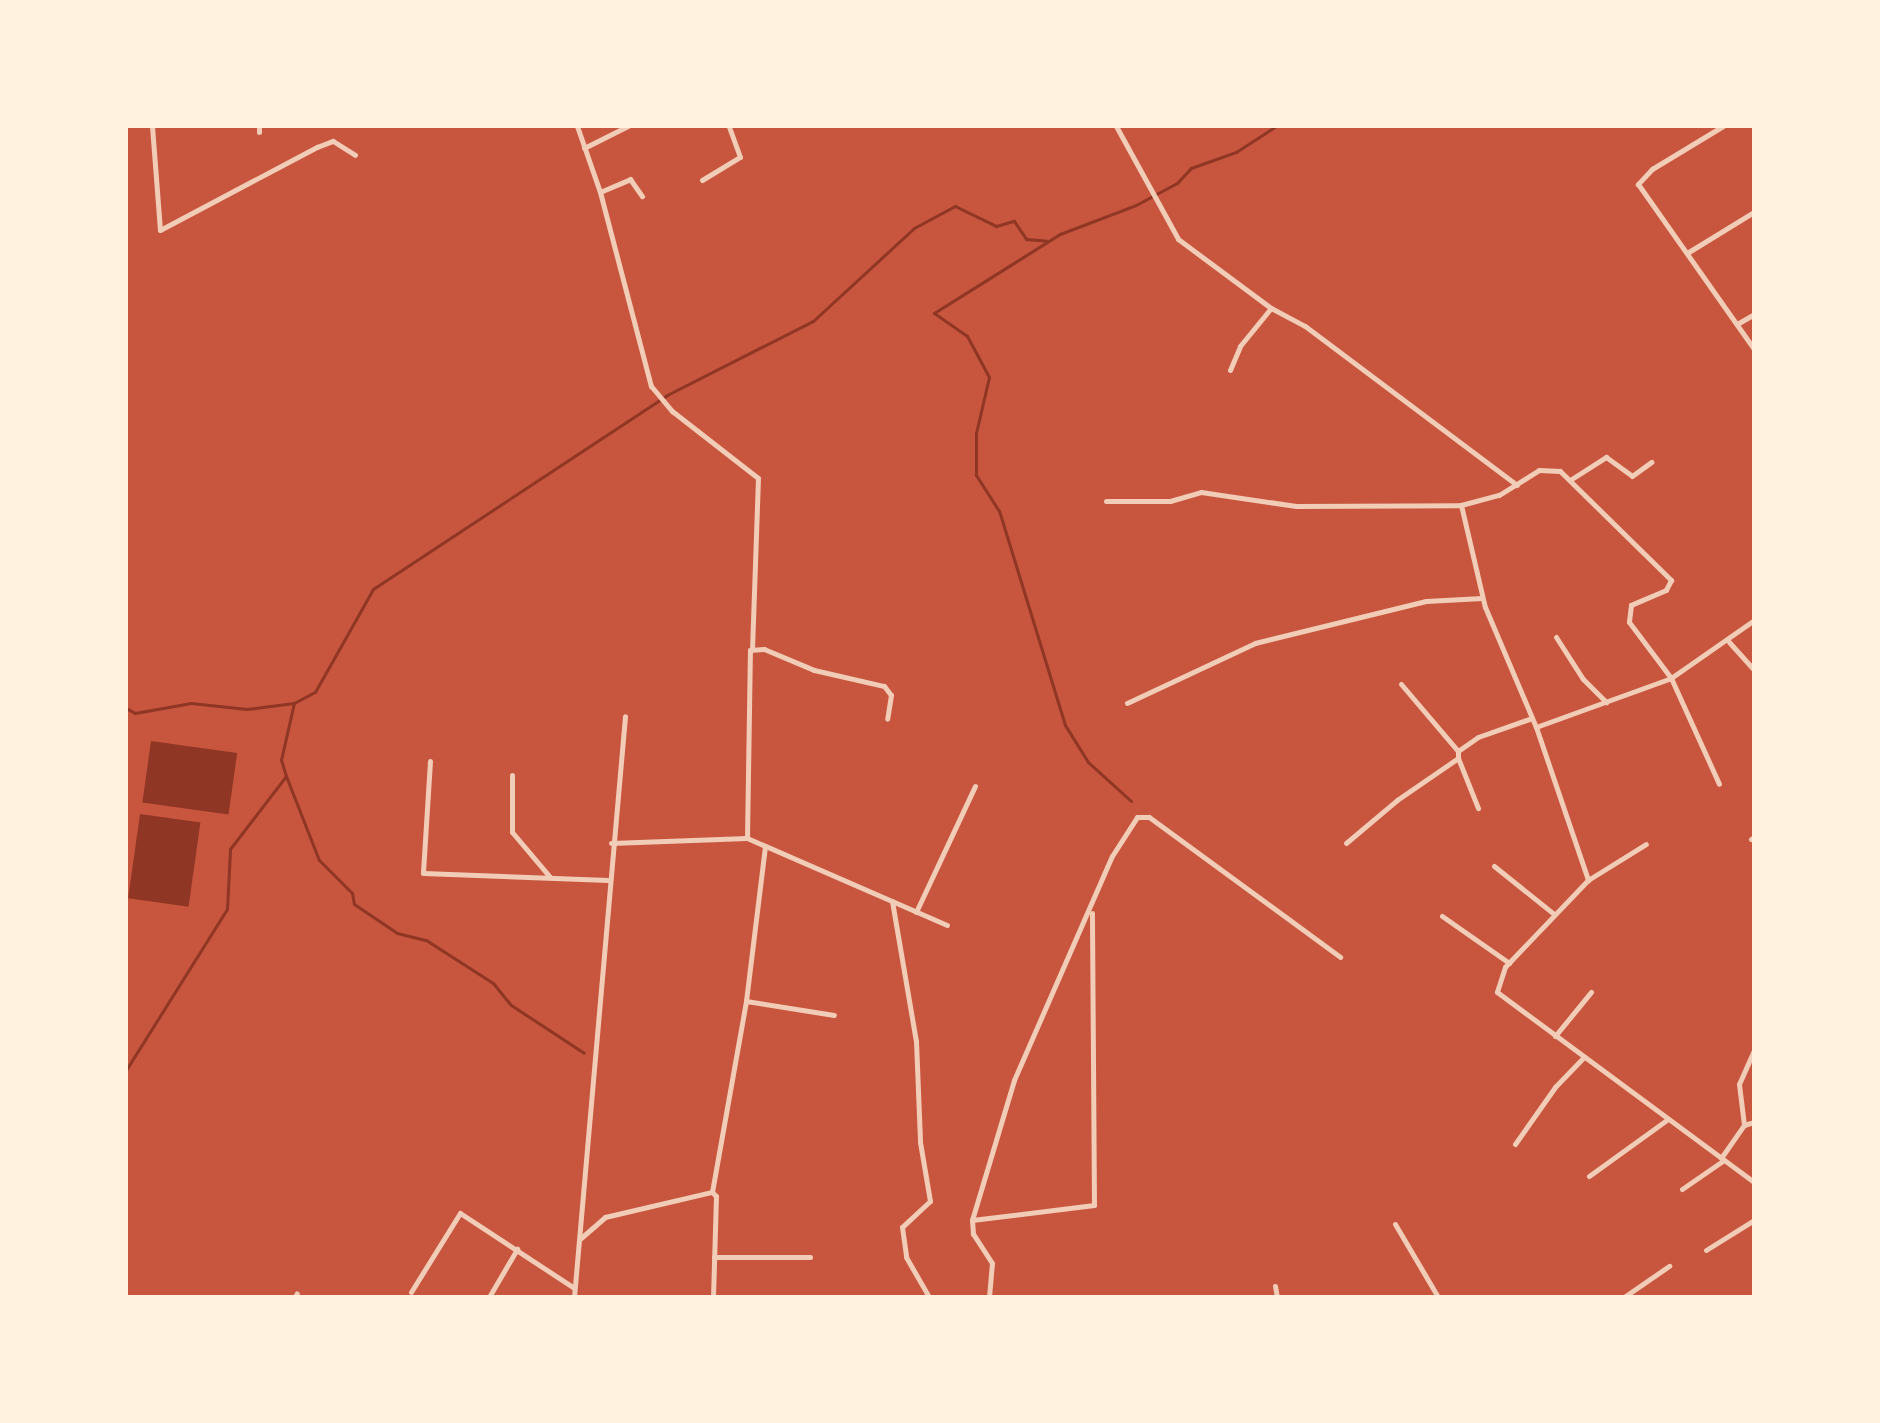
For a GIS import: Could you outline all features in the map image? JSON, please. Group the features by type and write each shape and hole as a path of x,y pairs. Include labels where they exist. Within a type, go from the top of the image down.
{"street":[{"path":"152,126 160,230 317,147 333,141 355,155"},
{"path":"577,126 600,192 651,386 672,411 758,478 752,649 748,656 747,838"},
{"path":"584,148 628,126"},
{"path":"702,180 740,157 729,126"},
{"path":"1116,126 1178,239 1271,308 1305,326 1517,485"},
{"path":"1723,126 1639,179 1644,198 1754,349"},
{"path":"600,192 630,179 642,196"},
{"path":"1687,253 1754,212"},
{"path":"1230,370 1240,346 1271,308"},
{"path":"1737,324 1754,314"},
{"path":"1570,480 1606,457 1632,476 1651,462"},
{"path":"1106,501 1170,501 1201,492 1296,506 1461,505 1517,485 1544,468 1560,471 1671,580 1666,590 1631,605 1628,616 1671,678 1719,784"},
{"path":"1461,505 1482,598 1536,727 1588,880"},
{"path":"1127,703 1255,643 1426,601 1482,598"},
{"path":"1536,727 1671,678 1729,642 1754,620"},
{"path":"1556,637 1583,679 1607,703"},
{"path":"1729,642 1754,670"},
{"path":"752,649 884,686 891,695 887,719"},
{"path":"1401,684 1458,755 1478,808"},
{"path":"574,1297 611,843 625,716"},
{"path":"1346,843 1458,755 1498,728 1532,718"},
{"path":"430,761 423,873 608,880"},
{"path":"512,775 512,832 551,878"},
{"path":"916,912 975,786"},
{"path":"989,1297 992,1263 973,1234 972,1220 1024,1053 1128,827 1137,817 1149,817 1340,957"},
{"path":"611,843 747,838 947,925"},
{"path":"1646,844 1588,880 1554,914 1509,963 1496,982 1500,996 1754,1182"},
{"path":"713,1297 712,1192 746,1001 765,846"},
{"path":"1494,866 1554,914"},
{"path":"892,901 916,1041 920,1142 930,1201 906,1218 902,1227 906,1257 929,1297"},
{"path":"972,1220 1094,1205 1092,910"},
{"path":"1442,916 1509,963"},
{"path":"1555,1036 1591,992"},
{"path":"746,1001 834,1015"},
{"path":"1682,1189 1723,1159 1744,1125 1739,1084 1754,1051"},
{"path":"1515,1144 1555,1087 1584,1057"},
{"path":"1589,1176 1668,1119"},
{"path":"1744,1125 1754,1122"},
{"path":"581,1238 605,1217 712,1192"},
{"path":"411,1292 457,1213 574,1288"},
{"path":"1706,1250 1754,1220"},
{"path":"1395,1224 1438,1297"},
{"path":"489,1297 517,1249"},
{"path":"714,1257 810,1257"},
{"path":"1624,1297 1669,1266"},
{"path":"1275,1286 1277,1297"}],"shaded area":[{"path":"151,741 237,753 229,815 142,802"},
{"path":"140,814 200,822 189,907 128,898"}],"waterway":[{"path":"1131,801 1088,762 1065,725 999,511 976,475 976,433 989,377 967,336 934,313 1060,234 1136,205 1177,183 1191,168 1236,152 1276,126"},
{"path":"126,708 135,713 191,703 247,709 294,703 315,692 373,589 667,395 813,321 914,228 955,206 996,226 1014,221 1026,239 1047,241"},
{"path":"126,1070 227,909 230,849 286,776 281,760 294,703"},
{"path":"286,776 319,860 352,893 354,904 397,933 426,940 493,983 511,1005 584,1053"}]}
